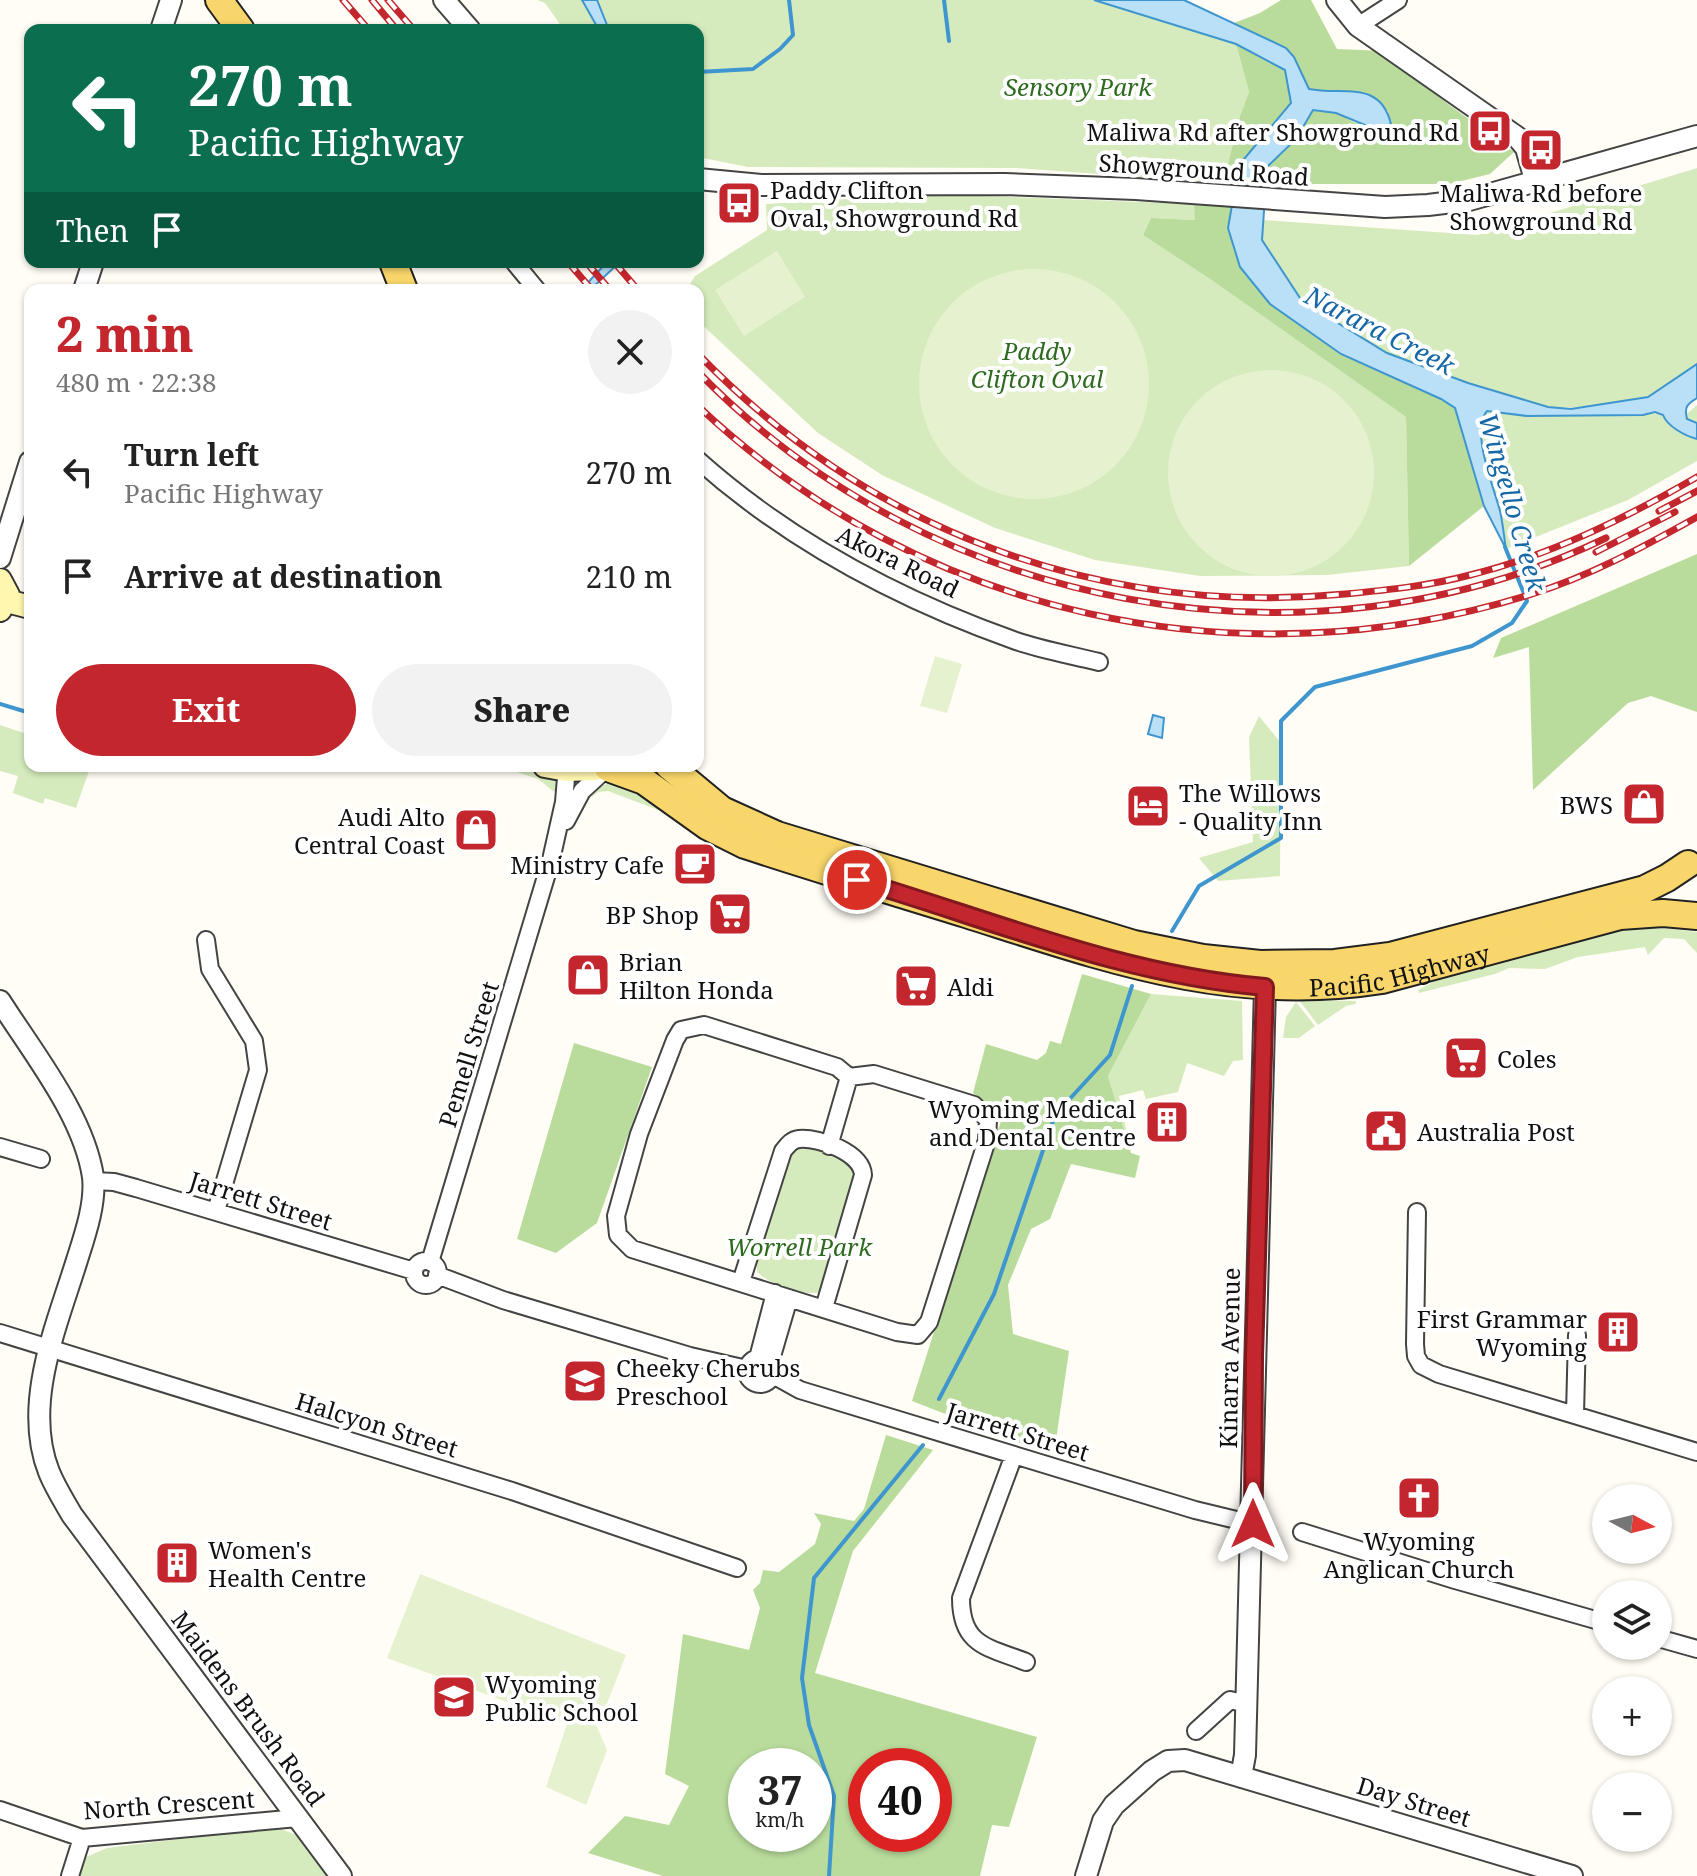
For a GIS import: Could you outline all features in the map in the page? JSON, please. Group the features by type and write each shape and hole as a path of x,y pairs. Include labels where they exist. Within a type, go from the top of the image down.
{"main road":[{"path":"219,0 237,24"},
{"path":"2,597 24,605"},
{"name":"Pacific Highway","path":"607,772 644,781 707,826 745,845 1097,957 1208,982 1265,987 1351,985 1382,980 1620,916 1663,913 1697,916"},
{"name":"Pacific Highway","path":"676,772 722,810 753,826 1134,944 1240,962 1312,964 1360,961 1426,948 1645,889 1667,878 1693,858"},
{"path":"1693,858 1682,874 1681,890 1687,906 1697,916"},
{"path":"1134,944 1174,962 1255,975 1265,987"}],"street":[{"path":"163,24 171,0"},
{"path":"444,0 465,24"},
{"path":"1337,0 1358,26 1517,137 1526,148 1536,183"},
{"path":"1358,26 1398,0"},
{"name":"Showground Road","path":"704,180 761,185 1005,184 1385,207 1469,200 1697,136"},
{"path":"519,268 532,284"},
{"name":"Akora Road","path":"704,465 741,498 825,554 930,606 1017,642 1099,662"},
{"path":"0,558 24,481"},
{"name":"Pemell Street","path":"433,1268 551,860 564,802 583,772"},
{"name":"Pemell Street","path":"551,860 578,799 589,784 587,772"},
{"path":"206,940 210,969 254,1041 258,1070 216,1211"},
{"name":"Kinarra Avenue","path":"1241,1777 1245,1755 1253,1524 1254,1357 1265,987"},
{"name":"Maidens Brush Road","path":"0,1001 76,1121 88,1152 93,1181 84,1238 50,1348 40,1401 40,1432 49,1471 72,1515 341,1876"},
{"path":"704,1025 837,1067 849,1077 874,1074 974,1105 988,1120 987,1140 929,1322 918,1335 897,1332 741,1282 632,1249 618,1235 616,1216 639,1134 681,1030 704,1025"},
{"path":"829,1146 849,1077"},
{"path":"741,1282 783,1151 790,1142 799,1139 829,1146 858,1159 863,1166 863,1175 824,1308"},
{"path":"0,1147 41,1159"},
{"name":"Jarrett Street","path":"93,1181 136,1188 414,1271 420,1262 503,1300 690,1356 762,1366 800,1390 1195,1510 1253,1524"},
{"path":"1417,1212 1415,1344 1421,1365 1467,1384 1697,1452"},
{"path":"762,1366 782,1296"},
{"name":"Halcyon Street","path":"0,1333 512,1491 737,1568"},
{"path":"1575,1414 1577,1335"},
{"path":"1014,1455 961,1598 961,1619 971,1636 984,1645 1026,1662"},
{"path":"1302,1532 1592,1619"},
{"path":"1672,1642 1697,1649"},
{"path":"1196,1731 1230,1700 1247,1704"},
{"name":"Day Street","path":"1086,1876 1103,1821 1114,1805 1152,1771 1168,1761 1185,1760 1572,1876"},
{"name":"North Crescent","path":"0,1810 82,1838 298,1818"},
{"path":"70,1876 82,1838"}],"green space":[{"path":"537,0 582,0 596,24 560,24 545,3"},
{"name":"Sensory Park","path":"597,0 1094,0 1236,44 1249,92 1223,183 1016,168 748,167 704,158 704,24 607,24"},
{"path":"1281,0 1311,0 1337,49 1385,51 1448,104 1514,152 1490,174 1449,184 1266,184 1267,167 1296,139 1313,110 1336,113 1356,123 1391,124 1388,111 1357,91 1309,89 1294,57 1234,23 1260,13"},
{"path":"1236,44 1286,70 1292,103 1239,165 1236,184 1223,183 1249,92"},
{"path":"1697,168 1697,364 1648,397 1588,408 1548,407 1468,383 1387,353 1302,301 1262,240 1263,220 1478,235"},
{"name":"Paddy Clifton Oval","path":"932,194 1194,204 1196,220 1151,218 1143,235 1406,417 1409,566 1327,575 1200,576 1095,560 995,528 882,475 818,433 704,327 704,284 690,284 695,276 767,230 766,204"},
{"path":"1194,204 1232,206 1228,228 1341,354 1455,408 1484,506 1409,566 1406,417 1143,235 1151,218 1195,220"},
{"path":"777,251 805,297 744,336 715,290"},
{"path":"1034,269 1056,271 1078,278 1115,303 1140,340 1147,362 1147,406 1140,428 1115,465 1078,490 1056,497 1034,499 1012,497 990,490 953,465 928,428 921,406 919,384 921,362 928,340 953,303 990,278 1012,271"},
{"path":"1271,370 1310,378 1344,400 1366,434 1374,473 1366,512 1344,546 1310,568 1271,576 1232,568 1198,546 1176,512 1168,473 1176,434 1198,400 1232,378"},
{"path":"1697,405 1697,461 1628,500 1506,549 1480,432 1483,415 1487,411 1527,416 1653,413 1674,425"},
{"path":"1697,554 1697,712 1651,696 1628,703 1533,790 1529,647 1493,658 1501,638"},
{"path":"935,656 962,664 947,713 920,706"},
{"path":"1259,716 1281,743 1280,876 1218,881 1199,858 1253,842 1249,737"},
{"path":"0,725 24,733 24,772 89,772 76,808 45,798 43,804 13,793 18,776 0,771"},
{"path":"516,772 551,774 558,780 557,792 553,791 538,779"},
{"path":"610,782 635,787 663,809 661,811 608,791 598,792 589,800 597,789"},
{"path":"1649,926 1697,932 1697,953 1684,939 1664,938 1648,955 1645,947 1578,957 1545,969 1509,968 1419,993 1418,990 1443,977"},
{"path":"1082,974 1151,994 1108,1076 1131,1153 1140,1156 1135,1178 1071,1164 1050,1219 1031,1229 1008,1285 1013,1334 1069,1351 1051,1455 912,1401 1001,1121 989,1105 973,1093 986,1044 1037,1060 1046,1053 1050,1041 1061,1044"},
{"path":"1151,994 1242,1001 1243,1060 1233,1061 1224,1076 1187,1063 1178,1092 1146,1099 1143,1090 1119,1096 1131,1153 1108,1076"},
{"path":"1299,1000 1356,1001 1356,1004 1346,1006 1318,1025"},
{"path":"1296,1002 1315,1026 1299,1038 1283,1038 1286,1017"},
{"path":"574,1043 652,1067 597,1223 556,1253 517,1239"},
{"name":"Worrell Park","path":"807,1146 849,1159 857,1176 826,1282 817,1293 785,1288 757,1272 757,1260 790,1155 797,1147"},
{"path":"886,1435 933,1450 853,1551 815,1673 1037,1737 1009,1827 992,1825 980,1876 663,1876 588,1853 625,1816 669,1825 689,1786 665,1774 683,1634 749,1650 760,1608 753,1590 760,1583 763,1570 779,1572 815,1544 821,1524 814,1513 854,1521 864,1509"},
{"path":"420,1574 626,1655 606,1706 591,1713 607,1750 586,1805 546,1787 567,1724 387,1658"},
{"path":"275,1827 302,1837 329,1876 80,1876 86,1857 107,1848"}],"water":[{"path":"582,0 597,0 607,24 596,24"},
{"path":"1094,0 1184,0 1286,48 1294,57 1309,89 1359,92 1378,101 1386,110 1391,124 1377,130 1336,113 1313,110 1296,139 1267,167 1262,240 1302,301 1387,353 1468,383 1548,407 1571,409 1648,397 1697,364 1697,398 1689,404 1686,412 1687,419 1697,423 1697,439 1677,430 1663,415 1655,412 1643,415 1527,416 1487,411 1482,420 1482,445 1500,511 1506,549 1484,506 1455,408 1341,354 1270,304 1240,267 1228,228 1239,165 1291,103 1285,70 1236,44"},
{"path":"601,268 614,268 596,284 587,284"},
{"path":"1153,715 1164,718 1162,738 1148,734"}],"waterway":[{"path":"704,72 753,69 780,49 793,35 789,0"},
{"path":"944,0 949,41"},
{"name":"Wingello Creek","path":"1172,931 1199,886 1281,838 1281,721 1315,687 1472,646 1512,623 1527,601 1505,547"},
{"path":"0,704 24,711"},
{"name":"Wingello Creek","path":"939,1399 994,1294 1055,1115 1110,1055 1132,986"},
{"name":"Wingello Creek","path":"829,1876 834,1796 809,1725 802,1678 814,1578 923,1445"}],"railway":[{"path":"343,0 364,24"},
{"path":"372,0 392,24"},
{"path":"388,0 409,24"},
{"path":"573,268 587,284"},
{"path":"591,268 605,284"},
{"path":"619,268 633,284"},
{"path":"704,360 765,416 837,469 913,514 994,549 1078,575 1164,591 1254,598 1345,594 1455,579 1559,546 1615,521 1697,477"},
{"path":"704,377 791,453 895,519 1008,567 1126,599 1248,612 1370,607 1490,582 1606,538"},
{"path":"704,411 786,478 882,537 983,582 1089,614 1198,631 1310,633 1421,621 1554,587 1617,560 1697,517"},
{"path":"1659,511 1697,491"},
{"path":"1596,552 1675,512"}],"place":[{"name":"Maliwa Rd after Showground Rd","path":"1490,131"},
{"name":"Maliwa Rd before Showground Rd","path":"1541,150"},
{"name":"Paddy Clifton Oval, Showground Rd","path":"739,203"},
{"name":"BWS","path":"1644,804"},
{"name":"The Willows - Quality Inn","path":"1148,806"},
{"name":"Audi Alto Central Coast","path":"476,830"},
{"name":"Ministry Cafe","path":"695,864"},
{"name":"BP Shop","path":"730,914"},
{"name":"Brian Hilton Honda","path":"588,975"},
{"name":"Aldi","path":"916,986"},
{"name":"Coles","path":"1466,1058"},
{"name":"Wyoming Medical and Dental Centre","path":"1167,1122"},
{"name":"Australia Post","path":"1386,1131"},
{"name":"First Grammar Wyoming","path":"1618,1332"},
{"name":"Cheeky Cherubs Preschool","path":"585,1381"},
{"name":"Wyoming Anglican Church","path":"1419,1498"},
{"name":"Women's Health Centre","path":"177,1563"},
{"name":"Wyoming Public School","path":"454,1697"}],"route":[{"path":"857,880 1097,957 1208,982 1265,987 1254,1357 1253,1524"}],"water label":[{"name":"Narara Creek","path":"1380,330"}]}
